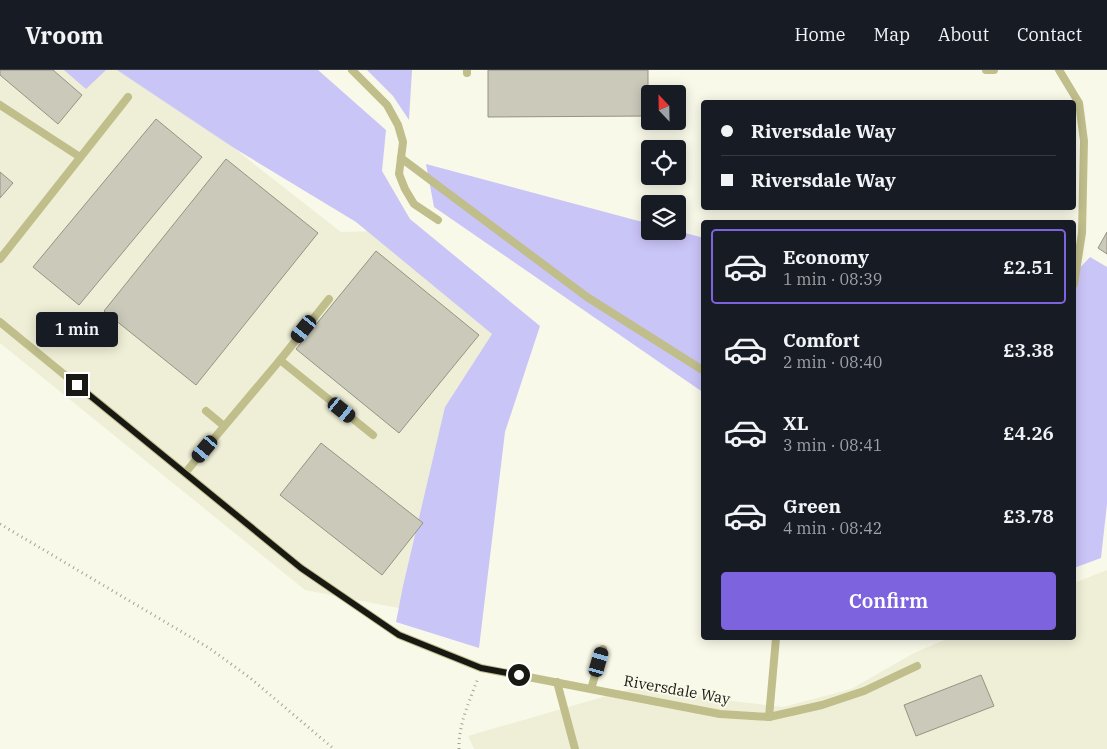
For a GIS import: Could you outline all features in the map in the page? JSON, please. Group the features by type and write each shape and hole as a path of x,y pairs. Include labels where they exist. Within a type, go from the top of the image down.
{"lane":[{"path":"352,70 391,111 398,125 402,142 399,174 405,189 414,204 438,220"},
{"path":"986,70 994,70"},
{"path":"1059,70 1079,103 1084,141 1082,233 1076,271"},
{"path":"0,259 128,97"},
{"path":"0,105 80,157"},
{"path":"401,158 587,297 701,369"},
{"path":"185,472 329,299"},
{"name":"Riversdale Way","path":"0,322 301,568 399,635 481,668 720,714 769,717 822,705 864,691 916,666"},
{"path":"280,360 373,435"},
{"path":"206,411 224,426"},
{"path":"769,717 776,640"},
{"path":"591,689 603,649"},
{"path":"557,682 575,749"}],"path":[{"path":"0,524 209,648 249,677 334,749"},
{"path":"459,749 458,742 465,714 481,668"}],"shaded area":[{"path":"0,70 134,70 341,232 375,231 500,331 419,612 305,590 0,343"},
{"path":"64,70 106,70 86,89"},
{"path":"117,70 318,70 386,130 382,171 410,219 540,326 505,432 479,648 396,622 445,407 492,334 356,222 234,148"},
{"path":"367,70 412,70 409,120 393,96"},
{"path":"426,164 641,222 641,240 686,240 686,233 701,237 701,391 434,207"},
{"path":"1090,257 1107,267 1107,504 1101,558 1076,567 1076,272"},
{"path":"1107,570 1107,749 474,749 468,736 644,685 725,700 783,707 851,689 914,653 944,640 1076,640 1076,582"}],"building":[{"path":"0,70 53,70 82,95 58,124 0,75"},
{"path":"488,70 648,70 648,85 641,85 641,116 488,117"},
{"path":"156,119 202,157 79,305 33,267"},
{"path":"226,159 318,233 196,385 104,311"},
{"path":"0,172 13,183 0,198"},
{"path":"1107,232 1107,254 1098,248"},
{"path":"376,251 479,335 399,433 296,349"},
{"path":"321,443 423,523 382,575 280,495"},
{"path":"981,675 994,706 916,736 904,705"}],"route":[{"path":"77,385 301,568 399,635 481,668 519,675"}]}
